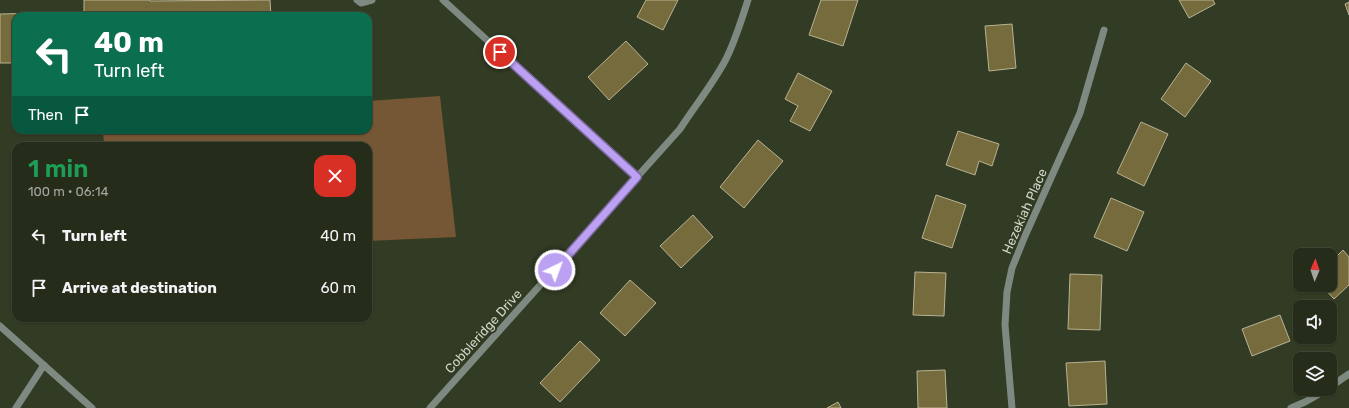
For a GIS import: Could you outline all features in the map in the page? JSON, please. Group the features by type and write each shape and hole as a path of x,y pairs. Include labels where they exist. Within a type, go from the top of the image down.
{"street":[{"path":"357,0 361,3 372,0"},
{"path":"443,0 637,177"},
{"name":"Cobbleridge Drive","path":"430,408 680,128 715,78 735,39 748,0"},
{"name":"Hezekiah Place","path":"1012,408 1005,325 1007,292 1012,268 1080,113 1104,30"},
{"path":"0,326 92,408"},
{"path":"16,408 44,365"},
{"path":"1337,382 1349,374"},
{"path":"1291,408 1315,396"}],"shaded area":[{"path":"440,96 456,237 372,241 372,142 104,142 103,134 372,134 372,101"}],"building":[{"path":"84,0 270,0 271,12 84,12"},
{"path":"646,0 678,0 663,30 637,17"},
{"path":"821,0 858,0 843,46 809,35"},
{"path":"1179,0 1213,0 1215,4 1189,18"},
{"path":"1349,2 1349,15 1345,4"},
{"path":"0,14 12,14 12,63 0,63"},
{"path":"1012,24 1016,68 989,71 985,26"},
{"path":"626,41 648,64 609,100 588,77"},
{"path":"1186,63 1211,81 1185,117 1161,99"},
{"path":"798,73 832,91 810,131 790,121 798,106 785,99"},
{"path":"1141,122 1168,134 1144,186 1117,173"},
{"path":"958,131 999,144 992,166 979,161 975,175 946,165"},
{"path":"758,140 783,161 744,208 720,187"},
{"path":"936,195 966,205 952,248 922,238"},
{"path":"1111,198 1144,212 1127,251 1094,237"},
{"path":"693,215 713,237 681,268 660,246"},
{"path":"1343,250 1349,257 1349,285 1334,299 1328,292 1337,292 1337,256"},
{"path":"915,272 946,273 944,316 913,315"},
{"path":"1070,274 1102,275 1100,330 1068,329"},
{"path":"630,280 656,303 625,336 600,313"},
{"path":"1280,315 1290,341 1252,356 1242,329"},
{"path":"580,341 600,360 560,402 540,383"},
{"path":"1105,361 1107,404 1069,406 1066,363"},
{"path":"945,370 947,408 918,408 917,371"},
{"path":"838,402 841,408 827,408"}],"route":[{"path":"500,52 637,177 555,270"}]}
